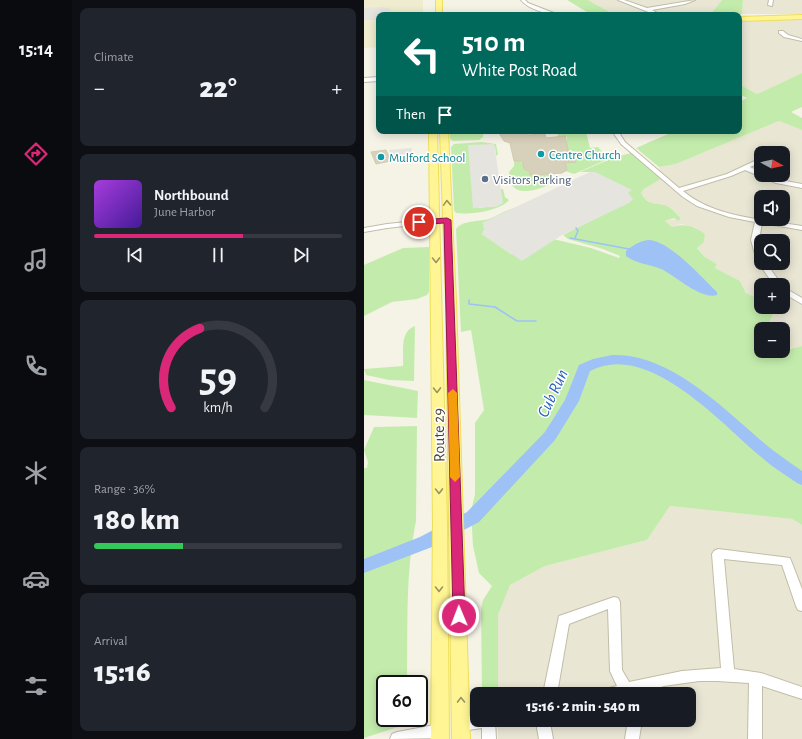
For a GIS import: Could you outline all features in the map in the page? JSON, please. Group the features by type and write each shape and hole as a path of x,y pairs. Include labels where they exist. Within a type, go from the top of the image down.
{"main road":[{"path":"439,0 439,12"},
{"path":"742,19 802,17"},
{"name":"Route 29","path":"433,134 441,221 457,516 461,732"},
{"name":"Route 29","path":"440,735 439,550 441,221 444,134"}],"street":[{"path":"523,0 523,2 529,5 548,12"},
{"path":"620,0 653,12"},
{"path":"647,9 685,3 693,0"},
{"path":"781,32 786,36 802,40"},
{"path":"364,80 376,79"},
{"path":"617,134 624,143 678,190 692,200 709,209 731,216 754,220"},
{"path":"678,190 710,182 754,164"},
{"path":"746,168 778,182 802,186"},
{"path":"364,230 387,226 441,221"},
{"path":"790,226 802,228"},
{"path":"790,294 802,302"},
{"path":"728,674 718,554 786,561 802,606"},
{"path":"551,687 563,620 614,602 616,671 624,687"},
{"path":"643,687 675,677 704,674 728,674 756,678 802,693"},
{"path":"755,739 756,678"},
{"path":"461,732 472,727"},
{"path":"488,727 489,739"},
{"path":"544,727 546,739"},
{"path":"632,739 634,727"},
{"path":"397,739 440,735"}],"shaded area":[{"path":"364,0 423,0 423,12 376,12 376,47 364,48"},
{"path":"588,0 722,0 712,12 610,12"},
{"path":"743,0 802,0 802,14 742,14"},
{"path":"384,7 390,9 390,12 376,12 376,20 364,20 364,8"},
{"path":"802,19 802,73 757,94 742,86 742,21"},
{"path":"779,121 802,130 802,346 790,349 790,322 769,322 773,314 790,314 790,278 754,278 754,297 746,293 740,281 715,268 717,264 705,257 697,247 704,242 705,234 696,228 681,224 672,227 665,221 681,218 670,207 653,205 643,197 641,193 644,189 661,179 659,167 676,164"},
{"name":"Visitors Parking","path":"494,144 503,203 498,206 473,208 468,145"},
{"path":"412,148 411,160 394,162 389,150"},
{"path":"590,172 595,172 632,190 628,193 633,199 629,203 562,235 522,261 482,234 485,228 482,223"},
{"path":"670,506 792,519 802,525 802,739 498,739 498,727 696,727 696,687 498,687 498,615 510,585 545,566 647,540"}],"green space":[{"path":"567,0 588,0 610,12 587,12"},
{"path":"722,0 743,0 742,14 742,12 712,12"},
{"path":"802,73 802,107 791,112 802,118 802,130 779,121 676,164 659,167 636,148 668,134 742,134 742,100 747,98 742,96 742,86 757,94"},
{"path":"450,134 483,134 483,137 479,140 453,141 450,139"},
{"path":"557,134 587,134 590,148 598,147 604,154 615,156 574,174 565,171 565,163 576,162 574,154 569,154 566,143 567,137 558,136"},
{"path":"482,142 496,144 498,154 496,156 495,146 478,208 498,206 500,189 503,189 505,197 509,200 499,207 484,211 456,213 454,210 451,147 454,144"},
{"path":"631,153 661,179 644,189 641,193 644,198 647,201 669,207 681,218 678,221 674,218 665,221 672,227 681,225 689,226 705,234 704,242 697,248 705,257 717,264 715,268 740,281 746,293 754,297 754,314 773,314 769,322 754,322 754,358 790,358 790,349 802,346 802,525 792,519 670,506 647,540 545,566 510,585 498,615 498,687 482,687 481,609 483,600 492,586 479,573 473,546 471,511 475,494 475,423 484,410 471,330 461,332 456,229 462,224 489,219 517,207 521,207 483,226 485,228 482,234 511,254 553,239 591,248 619,258 620,256 603,249 568,239 563,235 618,207 591,172 580,172 615,157"},
{"path":"514,161 521,161 530,175 548,174 558,181 534,190 521,191 515,188 509,180 509,172 514,166"},
{"path":"429,247 429,292 427,295 417,299 392,302 364,316 364,265 403,248"},
{"path":"415,326 414,381 389,380 366,375 364,369 403,366 404,338 410,329"},
{"path":"364,380 418,391 417,418 364,415"},
{"path":"417,426 416,521 410,561 407,623 407,675 376,675 376,727 398,727 364,738 364,468 367,468 368,462 364,450 374,427"}],"water":[{"path":"650,240 659,242 677,254 717,292 717,295 711,296 696,291 661,269 630,259 626,256 626,251 631,247 640,242"}],"building":[{"name":"Centre Church","path":"500,134 545,134 546,138 565,136 569,154 574,154 576,162 565,163 567,170 562,173 530,175 529,171 524,169 522,161 514,161 510,143 504,141"},
{"name":"Mulford School","path":"386,150 391,161 376,164 371,152"}],"waterway":[{"path":"575,238 578,231 576,228"},
{"path":"570,238 629,249"},
{"path":"469,300 469,304 495,307 517,321 536,321"},
{"name":"Cub Run","path":"364,566 426,542 473,517 550,436 572,401 584,368 591,364 605,360 627,359 635,361 658,370 674,379 706,402 765,452 802,479"}],"slow traffic":[{"path":"453,393 455,477"}],"place":[{"name":"Centre Church","path":"541,154"},
{"name":"Mulford School","path":"381,157"},
{"name":"Visitors Parking","path":"485,179"}],"route":[{"path":"419,222 447,220 451,300 459,616"}]}
